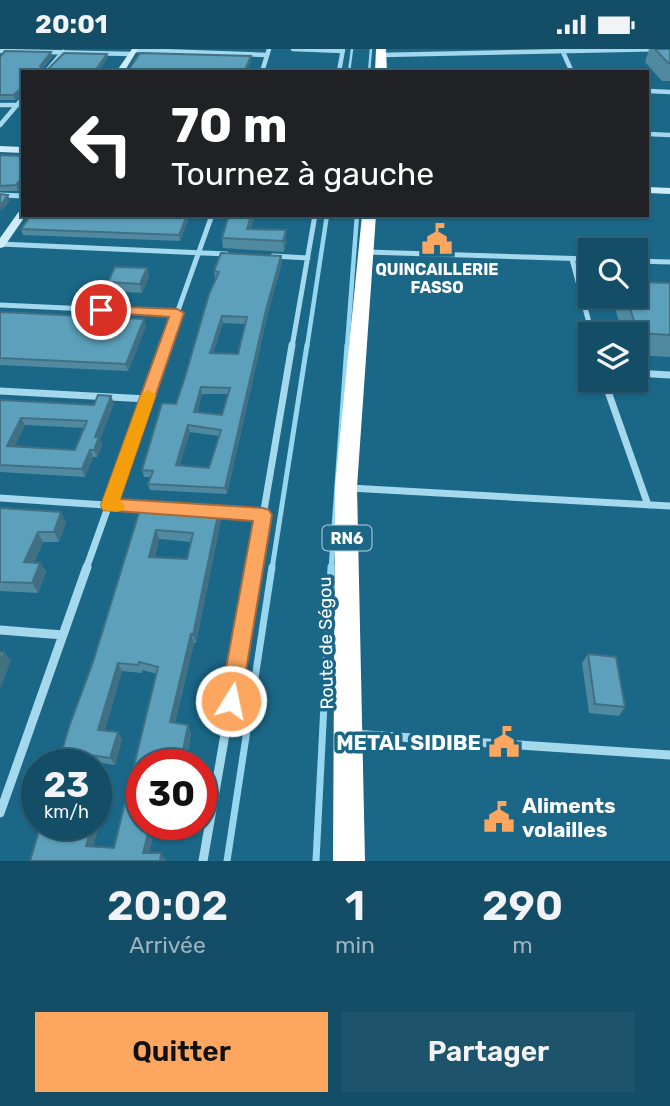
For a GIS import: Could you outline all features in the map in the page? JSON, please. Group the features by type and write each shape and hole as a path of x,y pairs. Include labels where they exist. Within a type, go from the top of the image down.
{"highway":[{"path":"381,52 382,70"},
{"name":"Route de Ségou","path":"349,861 346,487 369,217"}],"street":[{"path":"263,70 269,49"},
{"path":"293,49 343,50 339,70"},
{"path":"381,52 667,49"},
{"path":"0,51 267,55"},
{"path":"121,70 134,51"},
{"path":"48,70 63,52"},
{"path":"563,52 571,70"},
{"path":"649,91 670,92"},
{"path":"0,105 20,105"},
{"path":"0,125 20,105"},
{"path":"649,134 670,135"},
{"path":"0,142 21,142"},
{"path":"0,149 21,150"},
{"path":"649,190 670,191"},
{"path":"0,195 21,195"},
{"path":"0,244 21,215"},
{"path":"0,810 211,217"},
{"path":"203,861 315,217"},
{"path":"0,244 240,255"},
{"path":"366,252 578,259"},
{"path":"267,256 308,258"},
{"path":"572,259 589,322"},
{"path":"648,261 670,262"},
{"path":"0,305 177,313"},
{"path":"648,374 670,375"},
{"path":"0,391 147,399"},
{"path":"608,392 648,505"},
{"path":"346,487 670,506"},
{"path":"0,498 160,509"},
{"path":"199,511 263,515"},
{"path":"0,630 63,635"},
{"path":"350,734 670,755"}],"building":[{"path":"655,49 670,49 670,63 668,63"},
{"path":"5,51 51,52 40,66 43,70 21,70 21,89 13,95 0,95 0,57"},
{"path":"64,53 107,54 95,70 47,70"},
{"path":"140,53 251,56 245,70 128,70"},
{"path":"0,155 21,156 21,179 16,185 0,186"},
{"path":"0,194 8,195 0,206"},
{"path":"30,217 186,217 179,235 21,229"},
{"path":"228,217 250,217 247,229 286,230 283,241 222,238"},
{"path":"221,253 281,256 225,488 148,484 153,471 142,470 162,403 176,404 209,294 219,272 214,271","holes":["222,316 247,317 238,354 210,353","201,387 230,388 222,415 194,412","188,425 221,430 209,468 176,465"]},
{"path":"115,267 147,268 140,284 108,282"},
{"path":"648,282 670,283 670,335 648,334 648,322 634,322 630,308 648,308"},
{"path":"0,312 144,319 126,364 0,358"},
{"path":"98,395 111,396 95,437 99,437 94,450 90,450 82,469 0,465 0,400 94,405","holes":["21,418 87,421 75,450 7,446"]},
{"path":"141,506 219,510 193,635 191,634 170,722 188,725 183,749 138,749 158,667 139,662 138,665 118,663 98,730 118,732 112,752 112,749 63,749 93,662","holes":["156,530 193,533 187,559 149,557"]},
{"path":"0,508 61,512 54,532 38,532 24,562 40,563 32,583 0,582"},
{"path":"588,654 616,657 625,707 595,704"},
{"path":"126,799 126,840 146,840 143,853 161,853 160,861 30,861 36,840 88,840 86,846 114,848"}],"waterway":[{"path":"349,70 352,49"},
{"path":"369,70 371,49"},
{"path":"307,347 327,217"},
{"path":"347,347 357,217"},
{"path":"272,569 307,345"},
{"path":"331,569 347,345"},
{"path":"227,861 272,567"},
{"path":"316,861 331,567"}],"slow traffic":[{"path":"117,506 109,505 148,395"}],"place":[{"name":"QUINCAILLERIE FASSO","path":"437,239"},
{"name":"METAL SIDIBE","path":"504,742"},
{"name":"Aliments volailles","path":"499,817"}],"route":[{"path":"101,310 177,313 109,505 263,515 231,701"}]}
